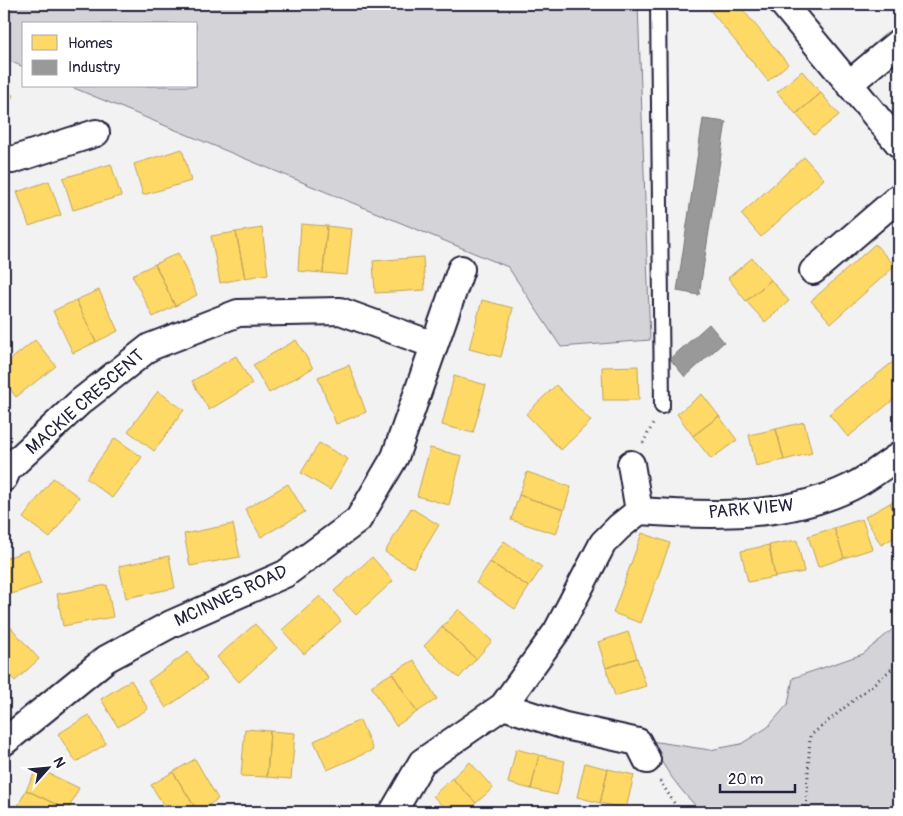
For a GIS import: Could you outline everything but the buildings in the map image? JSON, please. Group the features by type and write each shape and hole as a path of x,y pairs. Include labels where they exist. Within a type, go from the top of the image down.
{"street":[{"path":"783,4 899,144"},
{"path":"850,84 899,42"},
{"path":"4,159 12,160 96,133"},
{"path":"813,271 899,197"},
{"name":"MCINNES ROAD","path":"4,742 106,659 171,624 285,574 358,520 395,457 461,269"},
{"name":"MACKIE CRESCENT","path":"5,471 80,402 150,347 238,313 340,311 434,345"},
{"name":"PARK VIEW","path":"640,511 684,514 758,512 808,503 851,487 899,456"},
{"path":"392,812 422,762 503,706 557,631 603,543 618,527 640,511 630,464"},
{"path":"503,706 565,726 638,742 647,760"}],"lane":[{"path":"658,4 662,406"}],"path":[{"path":"630,464 662,406"},
{"path":"806,812 810,736 899,664"},
{"path":"647,760 680,812"}],"shaded area":[{"path":"4,4 638,4 650,340 561,347 508,267 74,88 198,88 198,22 22,22 22,66 4,59"},
{"path":"899,624 899,812 702,812 687,797 667,770 651,741 710,750 741,744 768,727 788,704 793,678 863,654"}]}
